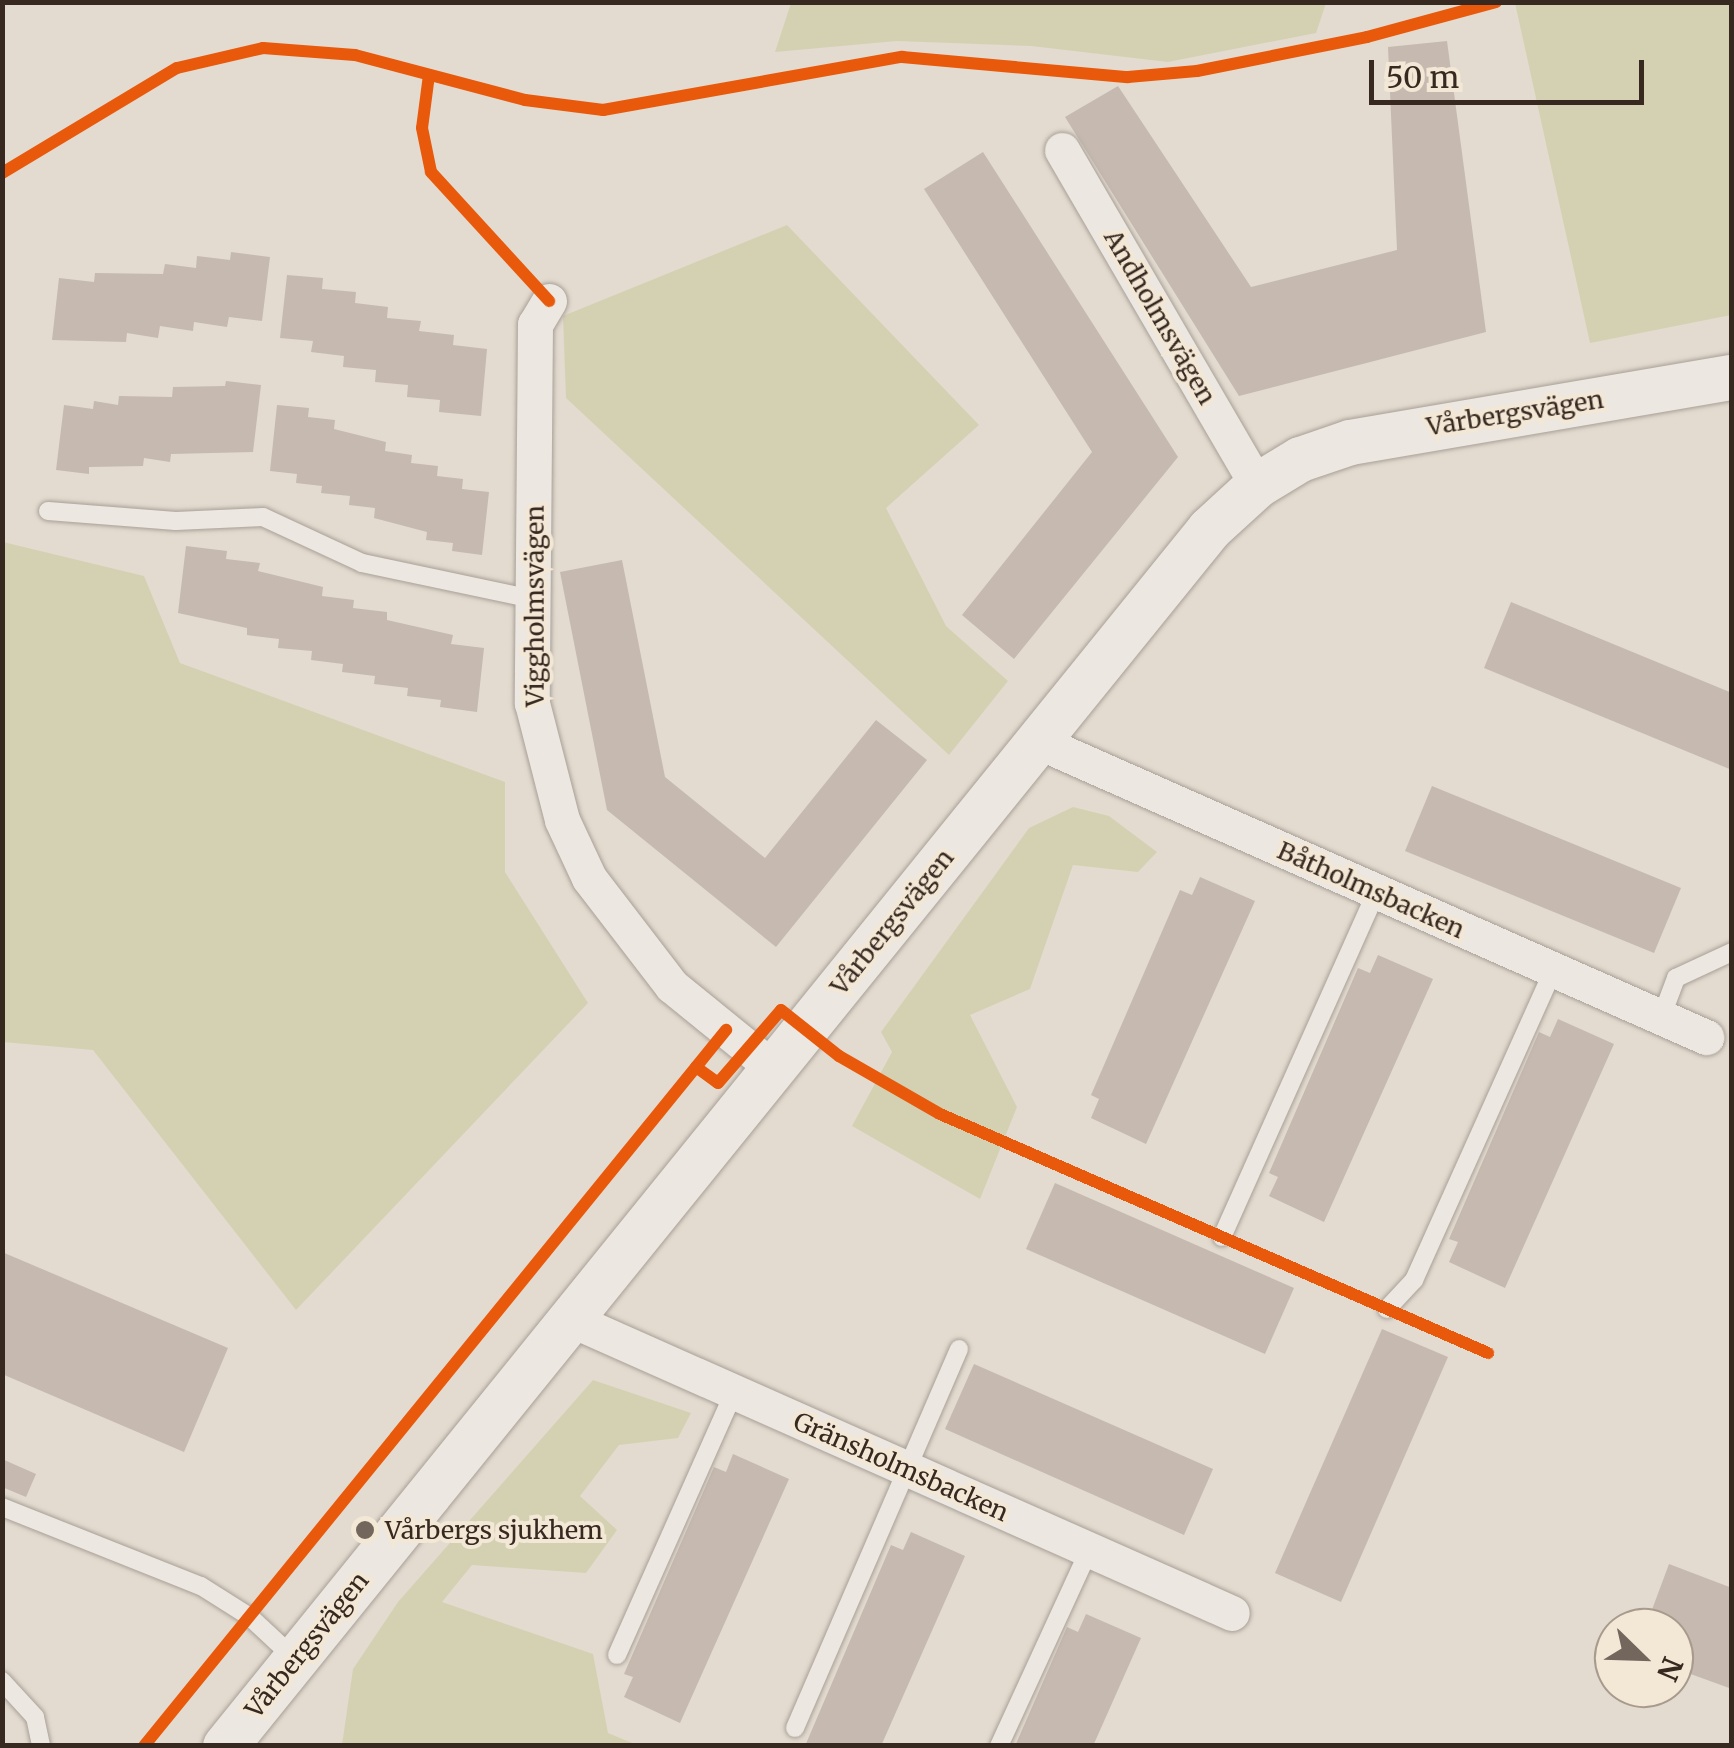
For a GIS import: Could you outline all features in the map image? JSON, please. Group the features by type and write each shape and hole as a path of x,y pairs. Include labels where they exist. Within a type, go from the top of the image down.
{"street":[{"name":"Andholmsvägen","path":"1062,150 1258,485"},
{"name":"Viggholmsvägen","path":"549,301 535,324 532,703 562,820 589,878 672,986 774,1069"},
{"name":"Vårbergsvägen","path":"225,1746 1209,529 1258,485 1300,459 1350,442 1732,377"},
{"name":"Båtholmsbacken","path":"1038,741 1706,1037"},
{"name":"Gränsholmsbacken","path":"570,1319 1232,1613"}],"lane":[{"path":"48,511 176,520 262,517 362,563 533,599"},
{"path":"1222,1238 1376,892"},
{"path":"1661,1018 1676,978 1732,952"},
{"path":"1387,1310 1414,1280 1554,971"},
{"path":"795,1728 911,1472 959,1349"},
{"path":"617,1655 734,1392"},
{"path":"2,1507 200,1586 250,1617 296,1660"},
{"path":"999,1746 1089,1550"},
{"path":"2,1681 35,1717 41,1746"}],"shaded area":[{"path":"791,3 1326,3 1316,33 1168,62 1031,46 897,41 775,52"},
{"path":"1515,3 1731,3 1731,315 1590,343"},
{"path":"787,225 979,425 886,508 946,626 1008,681 949,755 566,398 563,316"},
{"path":"3,542 144,576 180,663 505,782 505,872 588,1003 296,1310 93,1050 3,1042"},
{"path":"1073,807 1109,816 1157,852 1138,872 1073,865 1030,989 970,1015 1017,1107 980,1199 852,1126 892,1052 881,1032 1029,828"},
{"path":"593,1380 691,1413 678,1438 619,1445 580,1496 617,1530 586,1573 472,1565 442,1602 593,1654 608,1733 637,1745 342,1745 353,1669 398,1602"}],"building":[{"path":"1447,41 1486,332 1239,396 1065,117 1118,86 1251,287 1397,250 1388,47"},
{"path":"983,152 1178,457 1014,659 962,615 1092,452 924,189"},
{"path":"231,252 270,257 262,321 229,317 227,327 194,322 193,331 160,326 158,338 127,333 126,342 52,340 59,278 94,282 95,273 163,274 165,264 196,268 197,256 230,260"},
{"path":"287,275 323,278 322,289 356,292 355,303 388,307 387,318 421,321 419,331 454,335 453,345 487,349 481,416 439,412 440,400 407,397 408,385 375,382 376,370 343,367 344,356 311,352 313,341 280,338"},
{"path":"226,381 261,385 253,452 171,454 170,462 144,458 143,466 89,467 89,474 56,470 64,405 93,409 94,401 118,405 119,396 172,397 173,387 225,386"},
{"path":"277,405 309,408 308,417 335,420 334,429 386,442 385,451 412,455 411,463 438,466 437,476 463,479 462,489 489,492 482,555 452,551 453,543 426,540 427,532 374,518 375,508 349,505 350,496 321,493 322,486 296,483 297,474 270,471"},
{"path":"186,546 227,551 226,559 260,563 258,571 323,587 322,596 354,600 353,608 387,612 387,620 453,635 451,644 484,648 477,712 440,707 441,700 407,696 408,688 374,684 375,676 342,672 343,664 311,660 312,651 278,648 279,639 247,635 247,628 178,613"},
{"path":"622,560 665,777 765,858 876,720 927,760 776,947 607,810 560,572"},
{"path":"1511,602 1732,693 1732,770 1484,668"},
{"path":"1432,786 1681,888 1654,953 1405,851"},
{"path":"1200,877 1255,901 1146,1144 1091,1118 1099,1099 1091,1095 1180,890 1192,895"},
{"path":"1378,955 1433,979 1324,1222 1269,1196 1278,1177 1269,1173 1358,968 1370,973"},
{"path":"1558,1019 1614,1044 1505,1288 1449,1262 1458,1242 1449,1239 1539,1032 1550,1037"},
{"path":"1055,1183 1294,1288 1265,1354 1026,1249"},
{"path":"2,1252 228,1348 184,1452 2,1374"},
{"path":"1382,1329 1448,1357 1341,1602 1275,1573"},
{"path":"974,1364 1213,1469 1184,1535 945,1429"},
{"path":"733,1454 789,1479 680,1723 624,1697 633,1677 624,1674 714,1467 726,1472"},
{"path":"2,1459 36,1474 26,1497 2,1487"},
{"path":"911,1532 965,1556 881,1746 805,1746 891,1545 903,1550"},
{"path":"1669,1564 1732,1588 1732,1689 1694,1675 1694,1608 1653,1608"},
{"path":"1086,1614 1141,1638 1093,1746 1015,1746 1067,1627 1078,1632"}],"cycle path":[{"path":"2,173 177,68 263,48 355,55 525,100 603,110 902,57 1128,77 1197,71 1367,37 1496,2"},
{"path":"429,75 422,128 431,172 549,301"},
{"path":"696,1067 718,1083 781,1010 839,1056 940,1114 1488,1353"},
{"path":"144,1746 726,1030"}],"place":[{"name":"Vårbergs sjukhem","path":"365,1530"}]}
